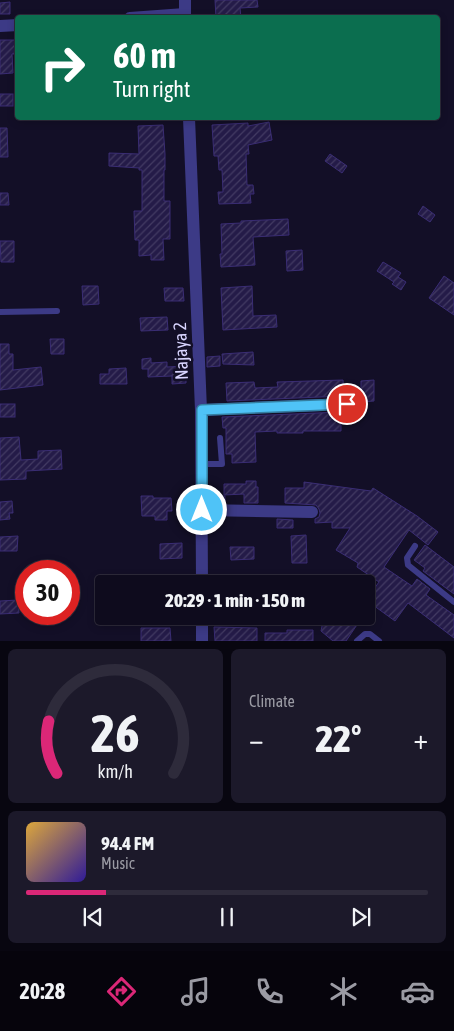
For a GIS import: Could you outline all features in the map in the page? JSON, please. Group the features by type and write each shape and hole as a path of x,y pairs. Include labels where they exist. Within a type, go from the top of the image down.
{"street":[{"path":"185,0 185,15"},
{"path":"0,26 15,25"},
{"name":"Najaya 2","path":"189,120 202,410 202,575"},
{"path":"202,410 347,404"},
{"path":"202,510 312,512"},
{"path":"202,625 202,641"}],"lane":[{"path":"0,312 57,310"},
{"path":"202,464 222,464 220,438"},
{"path":"415,546 407,558 408,565 454,602"},
{"path":"357,641 365,634 370,634 379,641"}],"building":[{"path":"215,0 257,0 258,7 240,8 241,15 216,15"},
{"path":"10,2 10,14 0,14 0,3"},
{"path":"0,40 15,40 15,54 12,54 13,73 0,74"},
{"path":"0,94 13,94 13,106 0,106"},
{"path":"269,122 272,140 248,145 249,154 246,154 247,185 253,185 254,194 250,194 251,203 219,204 218,192 223,192 222,170 219,170 218,156 214,156 212,125 248,123 248,126"},
{"path":"163,125 165,154 164,201 170,201 170,239 163,239 164,260 151,260 151,255 139,256 139,240 135,240 134,211 142,211 142,170 139,170 139,168 109,166 109,153 139,154 138,126"},
{"path":"0,128 7,128 8,157 0,157"},
{"path":"330,154 347,166 342,173 325,161"},
{"path":"0,193 8,193 9,205 0,205"},
{"path":"423,206 435,215 430,222 418,214"},
{"path":"288,219 289,235 253,237 255,265 221,267 221,224 241,223 241,221"},
{"path":"0,241 14,241 14,262 1,262"},
{"path":"302,250 303,270 287,271 286,251"},
{"path":"383,262 401,273 398,277 406,282 401,290 392,284 394,282 377,271"},
{"path":"444,276 454,283 454,315 429,298"},
{"path":"82,286 98,286 99,304 83,305"},
{"path":"252,286 253,316 276,315 277,327 223,330 221,288"},
{"path":"164,288 183,288 184,301 165,301"},
{"path":"167,317 168,330 141,331 140,318"},
{"path":"50,339 64,339 64,354 51,354"},
{"path":"0,344 9,344 9,354 13,354 13,370 41,367 43,385 0,390"},
{"path":"253,352 254,365 223,364 222,354"},
{"path":"220,356 220,366 207,367 207,357"},
{"path":"151,358 151,363 167,362 167,367 186,366 186,383 172,384 172,376 148,377 148,369 142,369 142,359"},
{"path":"126,368 127,384 100,384 100,374 109,374 109,369"},
{"path":"343,380 344,396 227,401 226,383 254,382 255,388 278,387 277,382"},
{"path":"374,380 374,401 361,402 361,381"},
{"path":"0,404 15,404 15,417 0,417"},
{"path":"341,412 341,431 303,431 303,433 255,432 256,462 232,463 232,454 226,454 226,428 223,428 222,417"},
{"path":"19,437 21,460 38,459 38,451 61,450 62,469 26,471 26,479 0,480 0,438"},
{"path":"246,481 256,481 258,503 244,503 244,494 224,495 224,484 246,484"},
{"path":"304,482 371,491 373,488 438,532 428,545 409,530 384,567 412,586 417,579 430,589 426,595 454,615 454,638 408,603 395,621 375,607 375,588 379,582 375,579 375,575 369,575 357,567 358,563 336,550 350,528 332,528 332,522 315,523 315,519 319,517 320,513 316,505 285,503 285,488 304,488"},
{"path":"141,496 171,498 172,511 167,511 167,520 155,520 155,516 142,516"},
{"path":"210,496 225,496 225,502 210,502"},
{"path":"12,501 13,513 9,513 10,519 0,520 0,502"},
{"path":"277,519 293,520 293,528 277,528"},
{"path":"306,535 307,563 292,563 291,536"},
{"path":"18,536 17,551 0,551 0,537"},
{"path":"182,543 182,558 160,559 160,544"},
{"path":"425,545 454,567 454,594 423,571 425,568 414,560"},
{"path":"230,547 254,547 254,559 231,560"},
{"path":"15,600 15,613 0,614 0,601"},
{"path":"322,625 357,625 346,641 333,641 321,631"},
{"path":"214,627 257,628 257,641 215,641"},
{"path":"141,628 170,628 171,641 141,641"},
{"path":"287,630 313,630 313,641 265,641 265,633 287,633"}],"route":[{"path":"202,510 202,410 347,404"}]}
